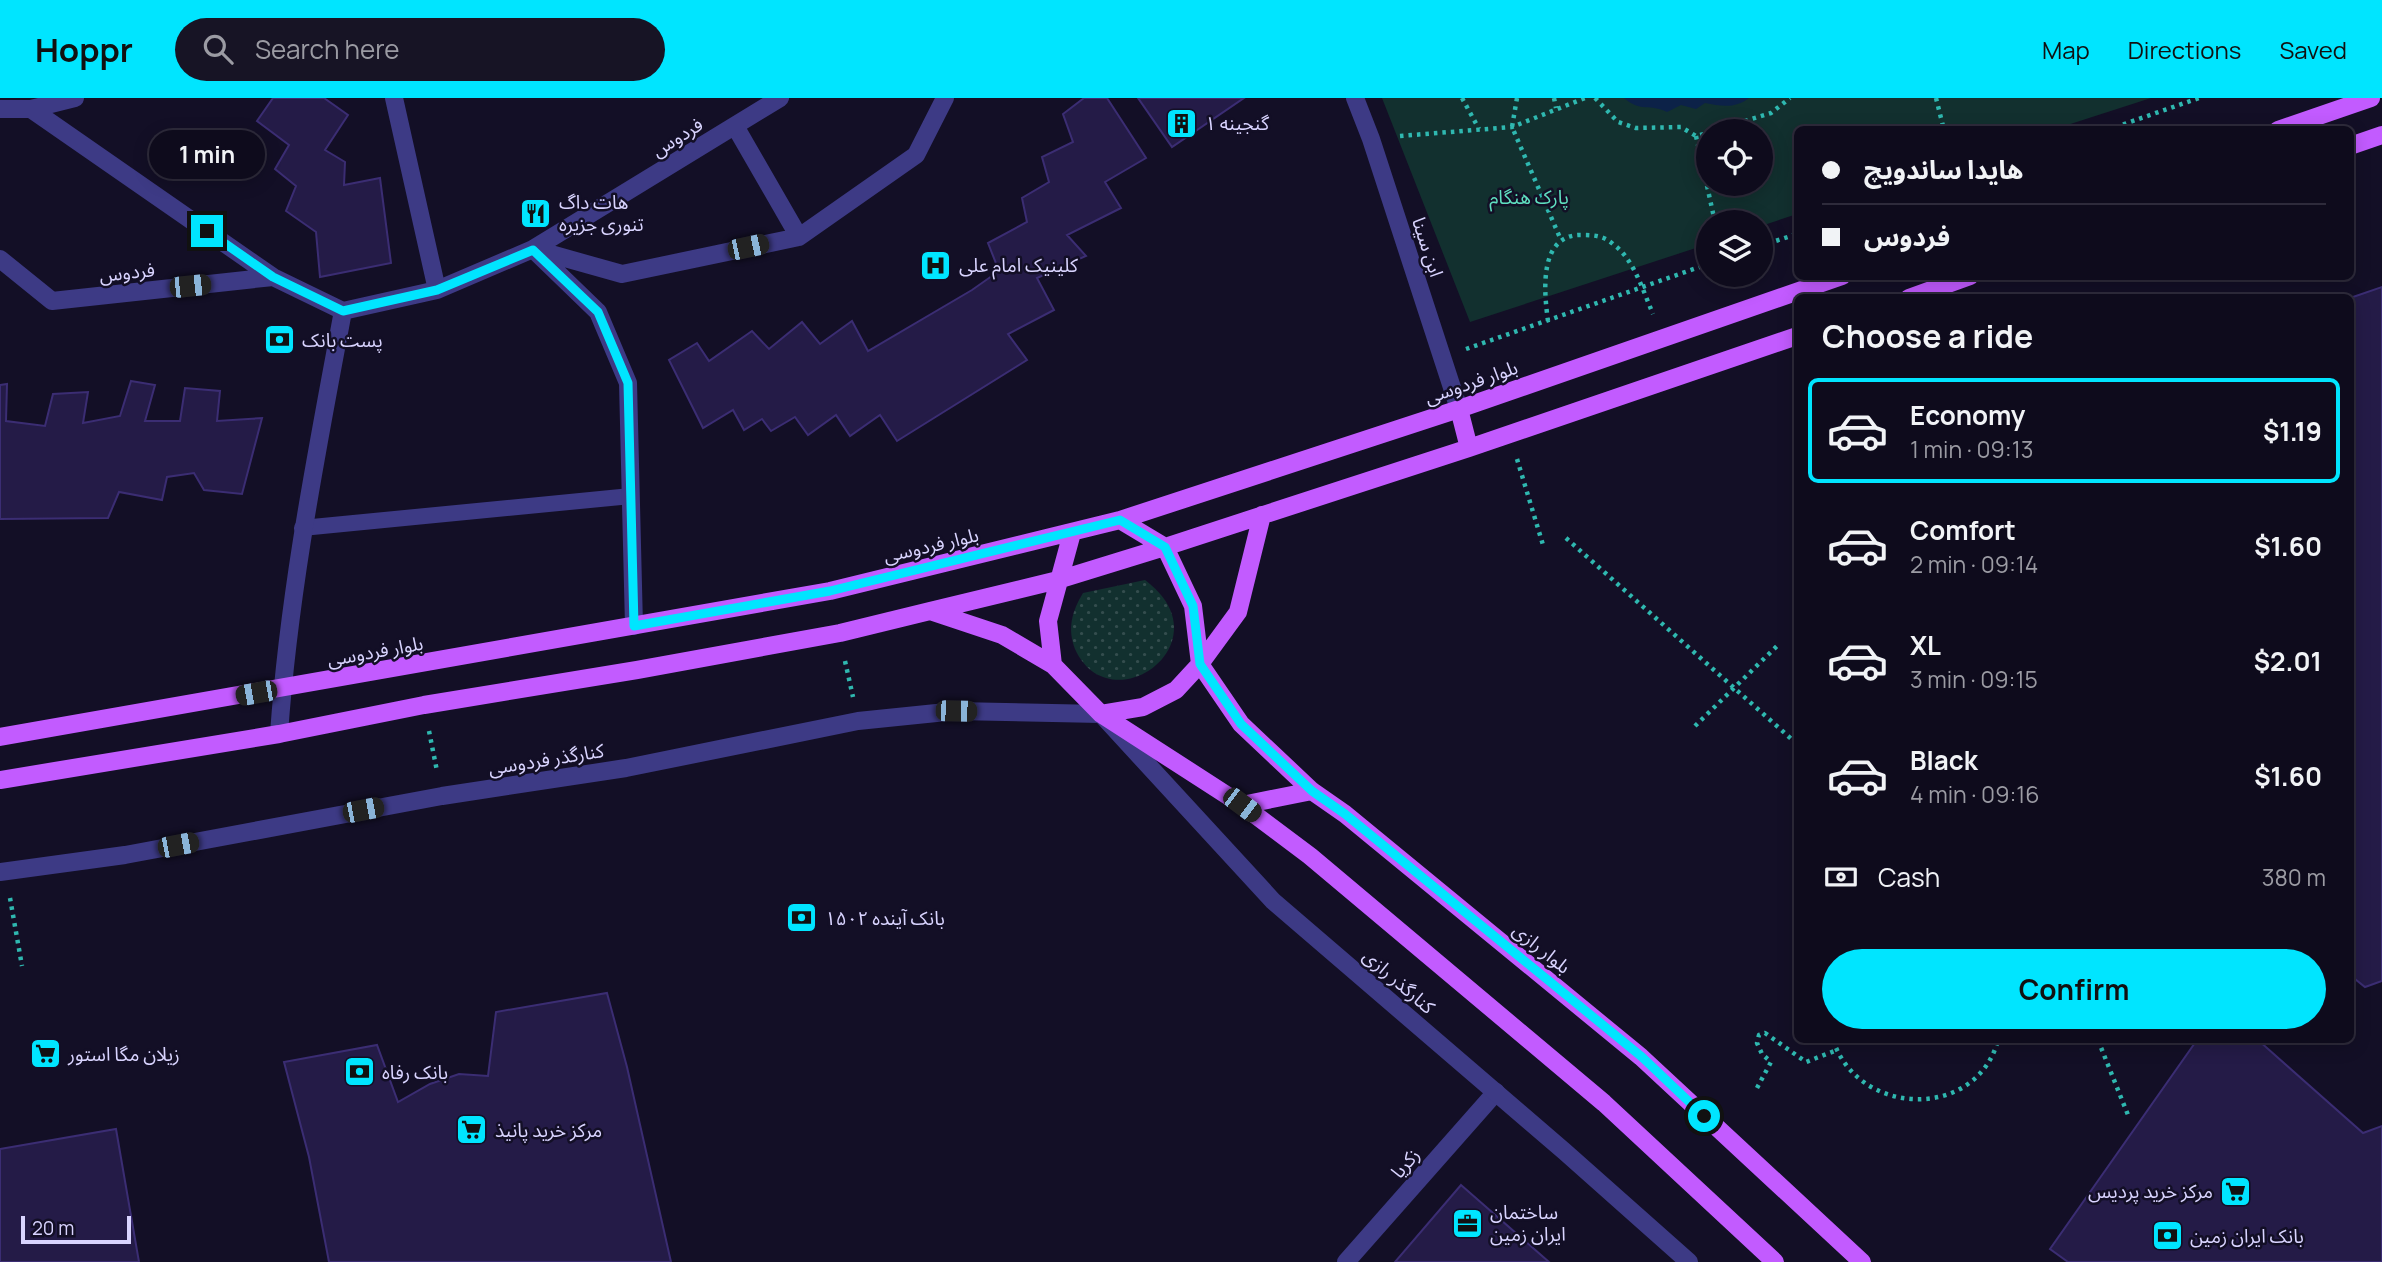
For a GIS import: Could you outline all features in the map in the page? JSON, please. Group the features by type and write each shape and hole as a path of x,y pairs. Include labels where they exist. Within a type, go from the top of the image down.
{"main road":[{"path":"2290,126 2371,98"},
{"path":"2354,145 2382,135"},
{"name":"بلوار فردوسی","path":"0,737 830,591 1072,533 1120,520 1459,409 1830,280"},
{"path":"1920,294 1959,280"},
{"path":"0,780 279,734 424,705 840,633 1058,580 1469,448 1794,337"},
{"path":"1459,409 1469,448"},
{"path":"1101,714 1143,707 1175,690 1200,664 1238,612 1262,515"},
{"path":"1120,520 1165,547 1193,606 1200,664"},
{"path":"1053,665 1048,621 1072,533"},
{"path":"930,611 1002,635 1053,665 1101,714 1242,805 1310,856 1604,1103 1776,1262"},
{"name":"بلوار رازی","path":"1200,664 1241,724 1312,791 1345,814 1642,1057 1862,1262"},
{"path":"1242,805 1312,791"}],"street":[{"path":"0,109 31,109 75,98"},
{"path":"394,98 437,290"},
{"name":"فردوس","path":"343,311 437,290 533,250 780,98"},
{"path":"533,250 622,274 799,237 916,155 945,98"},
{"name":"ابن سینا","path":"1355,98 1371,139 1459,409"},
{"path":"31,109 273,277 343,311 302,528 279,734"},
{"path":"735,126 799,237"},
{"path":"533,250 598,312 628,383 634,626"},
{"name":"فردوس","path":"0,259 52,301 273,277"},
{"name":"کنارگذر فردوسی","path":"3,871 125,855 442,796 626,768 858,721 956,711 1101,714"},
{"name":"کنارگذر رازی","path":"1101,714 1273,901 1689,1262"},
{"name":"زکریا","path":"1346,1262 1496,1092"}],"lane":[{"path":"302,528 631,496"}],"path":[{"path":"1462,98 1479,129"},
{"path":"1517,98 1512,127 1561,240"},
{"path":"1553,98 1556,108"},
{"path":"1371,139 1512,127 1585,98"},
{"path":"1595,98 1618,122 1636,128 1681,127 1696,136"},
{"path":"1752,119 1771,113 1790,98"},
{"path":"1936,98 1943,126"},
{"path":"2118,126 2199,98"},
{"path":"1548,321 1545,269 1552,251 1561,240 1576,234 1598,236 1614,244 1632,267 1663,337"},
{"path":"1773,242 1794,235"},
{"path":"1442,357 1696,269"},
{"path":"1510,434 1544,545"},
{"path":"1566,538 1794,741"},
{"path":"1695,726 1777,646"},
{"path":"3,871 22,966"},
{"path":"1757,1088 1771,1062 1762,1054 1757,1043 1759,1035 1765,1033 1806,1062 1836,1050"},
{"path":"1834,1043 1848,1068 1865,1084 1884,1094 1907,1100 1929,1099 1950,1093 1970,1081 1985,1065 1996,1043"},
{"path":"2099,1043 2128,1115"}],"green space":[{"name":"پارک هنگام","path":"1382,98 2151,98 2064,126 1794,126 1794,215 1773,222 1773,210 1696,210 1696,248 1470,322"},
{"path":"1145,580 1167,604 1174,628 1169,649 1154,667 1134,677 1112,679 1091,671 1075,649 1071,634 1074,613 1083,593"}],"water":[{"path":"1624,98 1749,98 1733,105 1705,103 1696,109 1681,105 1667,112 1641,107"}],"building":[{"path":"273,98 324,98 348,115 325,150 345,162 344,185 380,178 391,263 320,277 316,232 286,211 296,186 275,169 289,145 257,121"},
{"path":"1084,98 1107,98 1146,158 1105,182 1121,208 1067,235 1086,256 1037,278 1054,310 1008,334 1027,360 897,441 880,415 850,436 836,415 808,435 795,417 771,431 762,419 744,430 733,410 703,428 669,360 697,343 709,361 752,331 769,349 802,322 820,344 852,321 868,351 972,290 999,271 988,243 1027,222 1022,198 1049,182 1042,157 1073,142 1063,114"},
{"name":"گنجینه ۱","path":"1138,98 1244,98 1172,147"},
{"path":"2382,287 2382,981 2365,987 2354,978 2354,297"},
{"path":"131,381 155,385 145,421 180,421 185,388 220,391 217,421 262,418 242,494 204,490 194,473 167,477 162,500 119,492 108,518 0,519 0,385 7,384 6,421 45,426 53,394 88,392 83,423 120,416"},
{"name":"مرکز خرید پانیذ","path":"607,993 627,1067 671,1262 329,1262 309,1157 284,1062 377,1045 398,1102 430,1084 459,1074 488,1076 496,1012"},
{"name":"مرکز خرید پردیس","path":"2195,1043 2261,1043 2363,1133 2382,1126 2382,1262 2068,1262 2050,1249"},
{"path":"116,1129 139,1262 0,1262 0,1149"},
{"name":"ساختمان ایران زمین","path":"1461,1185 1549,1262 1395,1262"}],"place":[{"name":"گنجینه ۱","path":"1182,123"},
{"name":"هات داگ تنورى جزيره","path":"536,213"},
{"name":"کلینیک امام علی","path":"936,265"},
{"name":"پست بانک","path":"279,340"},
{"name":"بانک آینده ۱۵۰۲","path":"802,918"},
{"name":"زیلان مگا استور","path":"45,1054"},
{"name":"بانک رفاه","path":"359,1072"},
{"name":"مرکز خرید پانیذ","path":"472,1130"},
{"name":"مرکز خرید پردیس","path":"2236,1191"},
{"name":"ساختمان ایران زمین","path":"1467,1223"},
{"name":"بانک ایران زمین","path":"2167,1236"}],"route":[{"path":"207,231 273,277 343,311 437,290 533,250 598,312 628,383 634,626 830,591 1120,520 1165,547 1193,606 1200,664 1241,724 1312,791 1345,814 1642,1057 1704,1116"}]}
